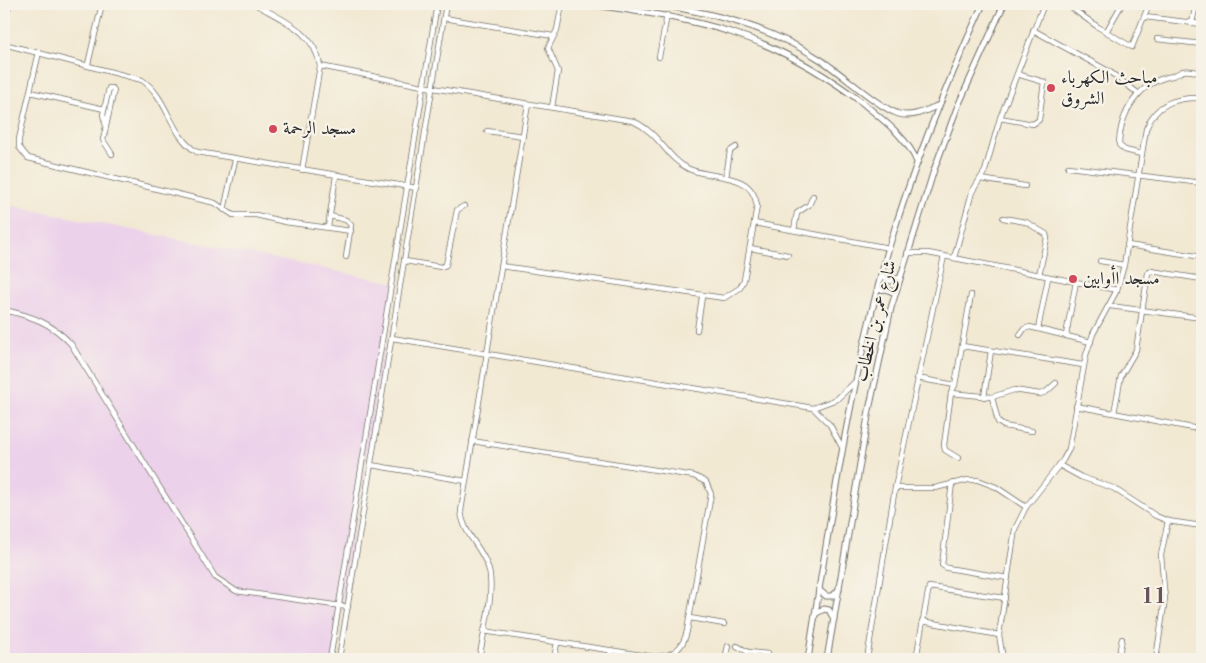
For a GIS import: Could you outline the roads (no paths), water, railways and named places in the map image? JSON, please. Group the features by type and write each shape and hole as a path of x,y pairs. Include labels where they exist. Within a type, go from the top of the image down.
{"street":[{"path":"4,25 9,4"},
{"path":"88,64 102,4"},
{"path":"255,4 265,6 307,36 316,50 320,66 302,170"},
{"path":"330,659 437,4"},
{"path":"339,659 446,4"},
{"path":"552,107 558,71 548,48 557,30 562,4"},
{"path":"588,4 667,15 719,27 748,36 786,53 845,90 904,139 917,162"},
{"path":"657,4 672,5 710,13 751,26 798,46 893,112 910,115 939,105"},
{"name":"شارع عمر بن الخطاب","path":"808,659 856,381 889,248 917,162 939,105 983,4"},
{"name":"شارع عمر بن الخطاب","path":"827,659 868,410 899,278 934,170 957,108 1004,4"},
{"path":"954,258 972,192 985,171 1000,118 1044,4"},
{"path":"1066,4 1106,32 1132,47 1149,4"},
{"path":"1106,32 1122,4"},
{"path":"1192,23 1196,4"},
{"path":"660,57 667,15"},
{"path":"1145,16 1202,24"},
{"path":"444,18 553,36"},
{"path":"748,36 751,26"},
{"path":"1033,30 1110,72 1138,94"},
{"path":"1157,39 1202,44"},
{"path":"4,44 88,64 142,80 152,88 189,148 206,155 417,188"},
{"path":"39,52 18,139 19,147 28,158 215,203 233,215 256,215 291,223 352,231"},
{"path":"1141,154 1125,150 1119,145 1124,116 1138,94 1159,79 1174,76 1183,70 1201,73 1202,61"},
{"path":"320,66 433,88 633,121 656,136 684,166 697,172 740,180 753,190 757,206 744,280 740,288 724,298 501,266"},
{"path":"1000,118 1033,124 1039,120 1044,82 1017,74"},
{"path":"30,92 107,106 103,140 112,154"},
{"path":"1003,659 999,634 1015,529 1026,507 1069,449 1083,365 1091,342 1117,290 1124,265 1141,154 1149,122 1159,108 1182,97 1202,98"},
{"path":"479,659 490,576 485,559 468,534 462,519 472,442 528,104"},
{"path":"487,131 523,136"},
{"path":"726,177 730,151 736,147"},
{"path":"224,210 235,160"},
{"path":"1068,167 1138,177 1202,183"},
{"path":"328,227 336,176"},
{"path":"980,179 1025,186"},
{"path":"794,230 797,213 809,205 813,196"},
{"path":"405,261 441,267 446,265 457,210 464,206"},
{"path":"330,216 348,221 352,231 346,257"},
{"path":"1003,218 1026,222 1046,234 1047,238 1039,275"},
{"path":"754,223 889,248"},
{"path":"1128,245 1202,257"},
{"path":"750,248 788,255"},
{"path":"907,253 944,256 1048,278 1117,290"},
{"path":"867,659 895,488 944,256"},
{"path":"1100,261 1124,265"},
{"path":"1114,413 1121,376 1136,350 1150,271 1202,279"},
{"path":"882,275 891,281 899,278"},
{"path":"1038,328 1048,278"},
{"path":"1066,335 1076,282"},
{"path":"878,290 886,289 895,293"},
{"path":"1110,306 1201,317 1202,291"},
{"path":"958,458 946,450 944,446 951,393 955,386 971,295"},
{"path":"697,330 702,296"},
{"path":"4,310 36,317 48,323 71,344 215,577 225,585 249,593 348,607"},
{"path":"1020,335 1026,328 1038,328 1091,342"},
{"path":"392,338 813,408 837,399 856,381"},
{"path":"962,346 1083,365"},
{"path":"984,398 991,351"},
{"path":"917,378 955,386"},
{"path":"951,393 984,398 992,398 1010,390 1043,394 1056,382"},
{"path":"992,398 998,422 1004,426 1032,431"},
{"path":"1076,406 1192,428"},
{"path":"813,408 830,425 844,450"},
{"path":"472,442 694,476 706,482 710,494 685,640 668,658 483,631"},
{"path":"371,465 466,481"},
{"path":"1059,465 1082,477 1113,488 1156,516 1168,521 1202,526"},
{"path":"895,488 935,488 968,480 987,483 1026,507"},
{"path":"952,483 942,564 947,568 1008,578"},
{"path":"1156,659 1165,599 1161,555 1168,521"},
{"path":"916,659 927,590 931,586 1005,598"},
{"path":"819,590 826,596 832,596 839,590"},
{"path":"815,614 824,609 833,614 834,619"},
{"path":"690,618 724,624"},
{"path":"922,621 999,634"},
{"path":"1118,659 1122,639"},
{"path":"554,659 557,642"},
{"path":"725,659 728,646"},
{"path":"737,646 748,652 768,654"},
{"path":"609,659 611,650"}],"place":[{"name":"مباحث الكهرباء الشروق","path":"1051,88"},
{"name":"مسجد الرحمة","path":"273,129"},
{"name":"مسجد اأوابين","path":"1073,279"}],"district":[{"name":"11","path":"1154,597"}]}
